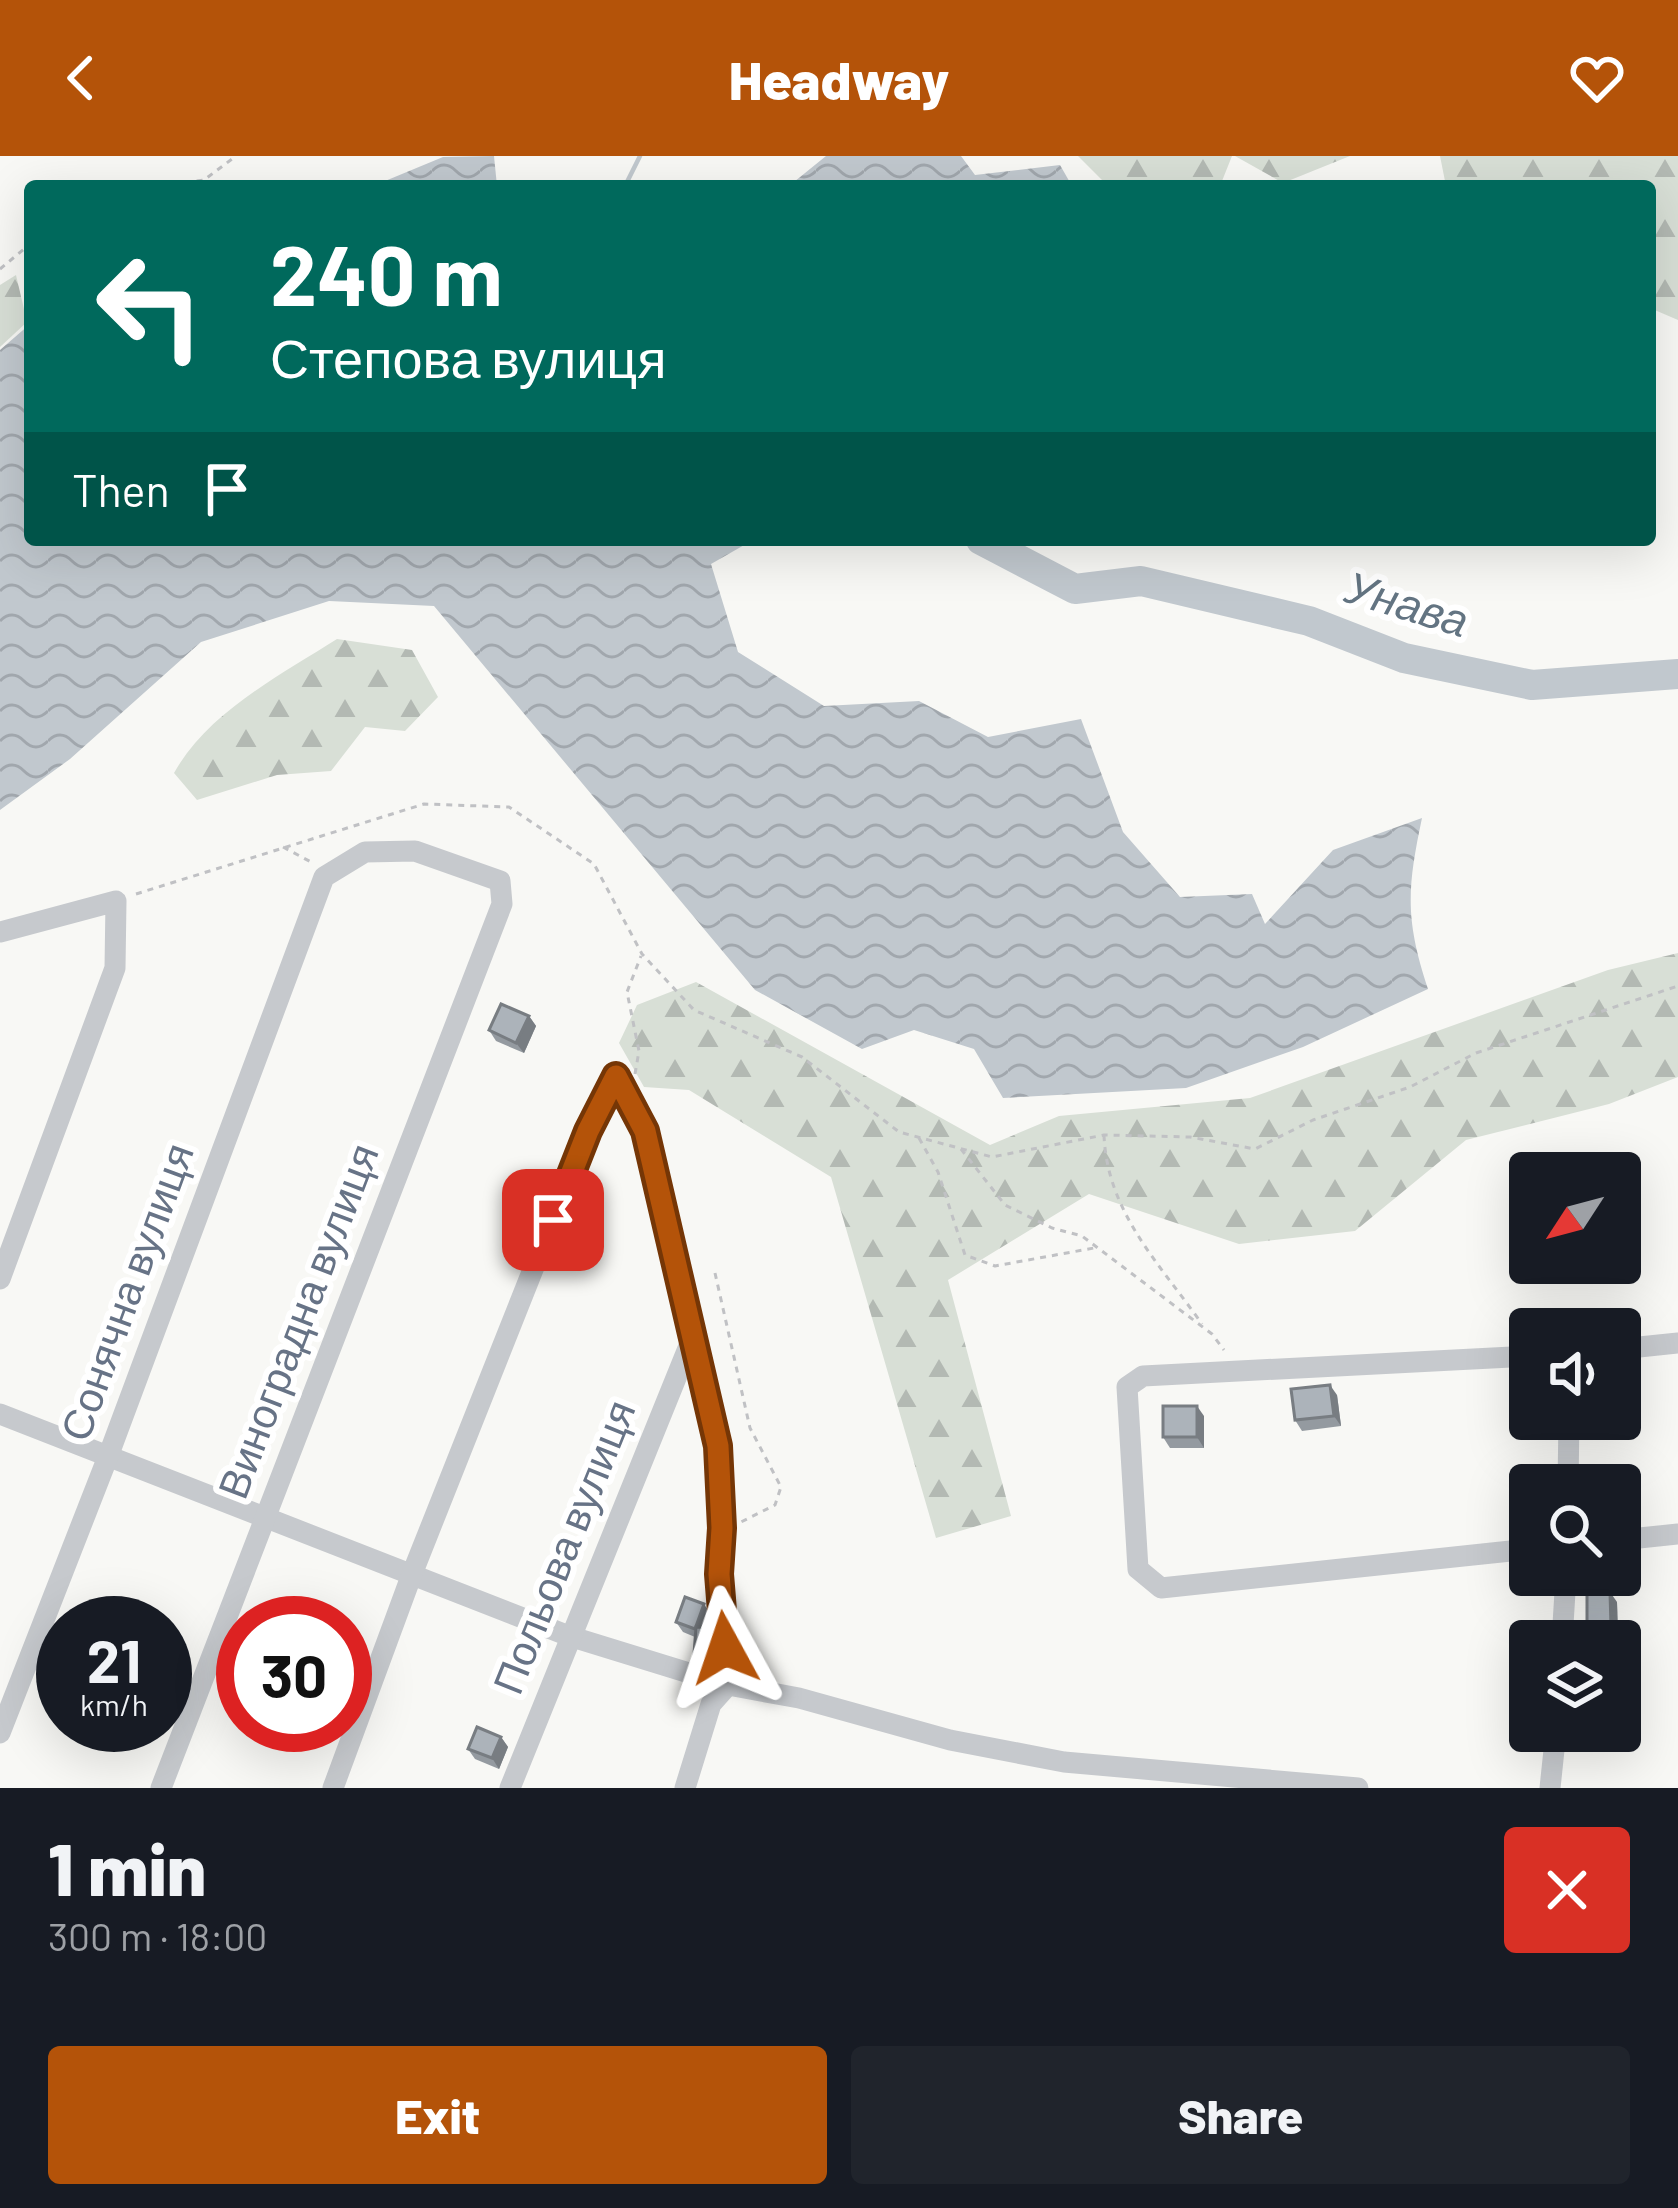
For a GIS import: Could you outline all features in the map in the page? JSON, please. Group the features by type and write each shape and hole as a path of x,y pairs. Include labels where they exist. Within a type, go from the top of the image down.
{"street":[{"name":"Виноградна вулиця","path":"161,1788 502,904 500,881 415,850 365,852 324,877"},
{"name":"Сонячна вулиця","path":"0,1733 324,877"},
{"path":"0,932 116,901 119,913 115,968 0,1279"},
{"path":"333,1788 412,1574 588,1131 616,1076 645,1131 718,1446 719,1574 728,1685 711,1705 686,1788"},
{"name":"Польова вулиця","path":"510,1788 693,1336"},
{"path":"1641,1347 1678,1343"},
{"path":"1509,1357 1143,1376 1127,1388 1138,1569 1161,1588 1509,1552"},
{"path":"0,1414 568,1636 728,1685 799,1698 950,1740 1064,1762 1358,1788"},
{"path":"1641,1538 1678,1534"},
{"path":"700,1750 704,1788"},
{"path":"1550,1788 1554,1752"}],"path":[{"path":"204,180 236,156"},
{"path":"0,269 24,249"},
{"path":"282,847 307,856 324,877"},
{"path":"630,1102 639,1051 626,992 642,954 694,1010 802,1057 899,1132 992,1157 1104,1135 1190,1137 1255,1149 1313,1120 1410,1087 1476,1052 1678,986"},
{"path":"1104,1135 1105,1169 1125,1219 1240,1371"},
{"path":"919,1138 938,1172 965,1255 994,1266 1096,1247"},
{"path":"961,1149 1005,1205 1052,1228 1082,1236 1206,1330"},
{"path":"715,1273 750,1428 782,1486 775,1505 722,1528"}],"green space":[{"path":"1078,156 1232,156 1222,180 1102,180"},
{"path":"1235,156 1350,156 1290,180 1278,180"},
{"path":"1440,156 1678,156 1678,320 1656,311 1656,180 1445,180"},
{"path":"16,275 24,325 0,347 0,285"},
{"path":"337,639 412,650 438,697 405,731 365,727 331,771 277,775 197,800 174,773 188,751 246,697"},
{"path":"1678,953 1678,1077 1609,1104 1466,1140 1355,1231 1239,1244 1089,1194 948,1280 1011,1516 936,1538 831,1177 689,1090 644,1087 619,1043 637,1005 696,982 990,1145 1059,1116 1250,1098 1608,970"}],"water":[{"path":"494,156 496,180 387,180 443,157"},
{"path":"826,156 961,156 975,175 1060,165 1069,180 796,180"},
{"path":"24,329 24,546 742,546 711,564 738,652 824,706 919,701 988,737 1081,719 1123,832 1180,897 1252,894 1265,924 1333,850 1422,818 1411,904 1415,943 1428,989 1303,1047 1186,1088 1003,1098 974,1049 914,1030 862,1049 755,990 434,606 329,601 201,642 70,759 0,810 0,350"}],"building":[{"path":"501,1004 529,1016 516,1043 489,1030"},
{"path":"1330,1385 1334,1416 1295,1420 1291,1389"},
{"path":"1163,1406 1197,1406 1197,1437 1163,1437"},
{"path":"1587,1596 1610,1596 1611,1620 1587,1620"},
{"path":"685,1597 704,1604 695,1629 676,1622"},
{"path":"696,1627 710,1628 708,1655 694,1654"},
{"path":"477,1727 501,1737 492,1758 468,1749"}],"waterway":[{"path":"628,180 640,156"},
{"name":"Унава","path":"993,546 1075,589 1141,581 1309,621 1404,658 1532,685 1678,674"}],"route":[{"path":"553,1220 588,1131 616,1076 645,1131 718,1446 725,1648"}]}
